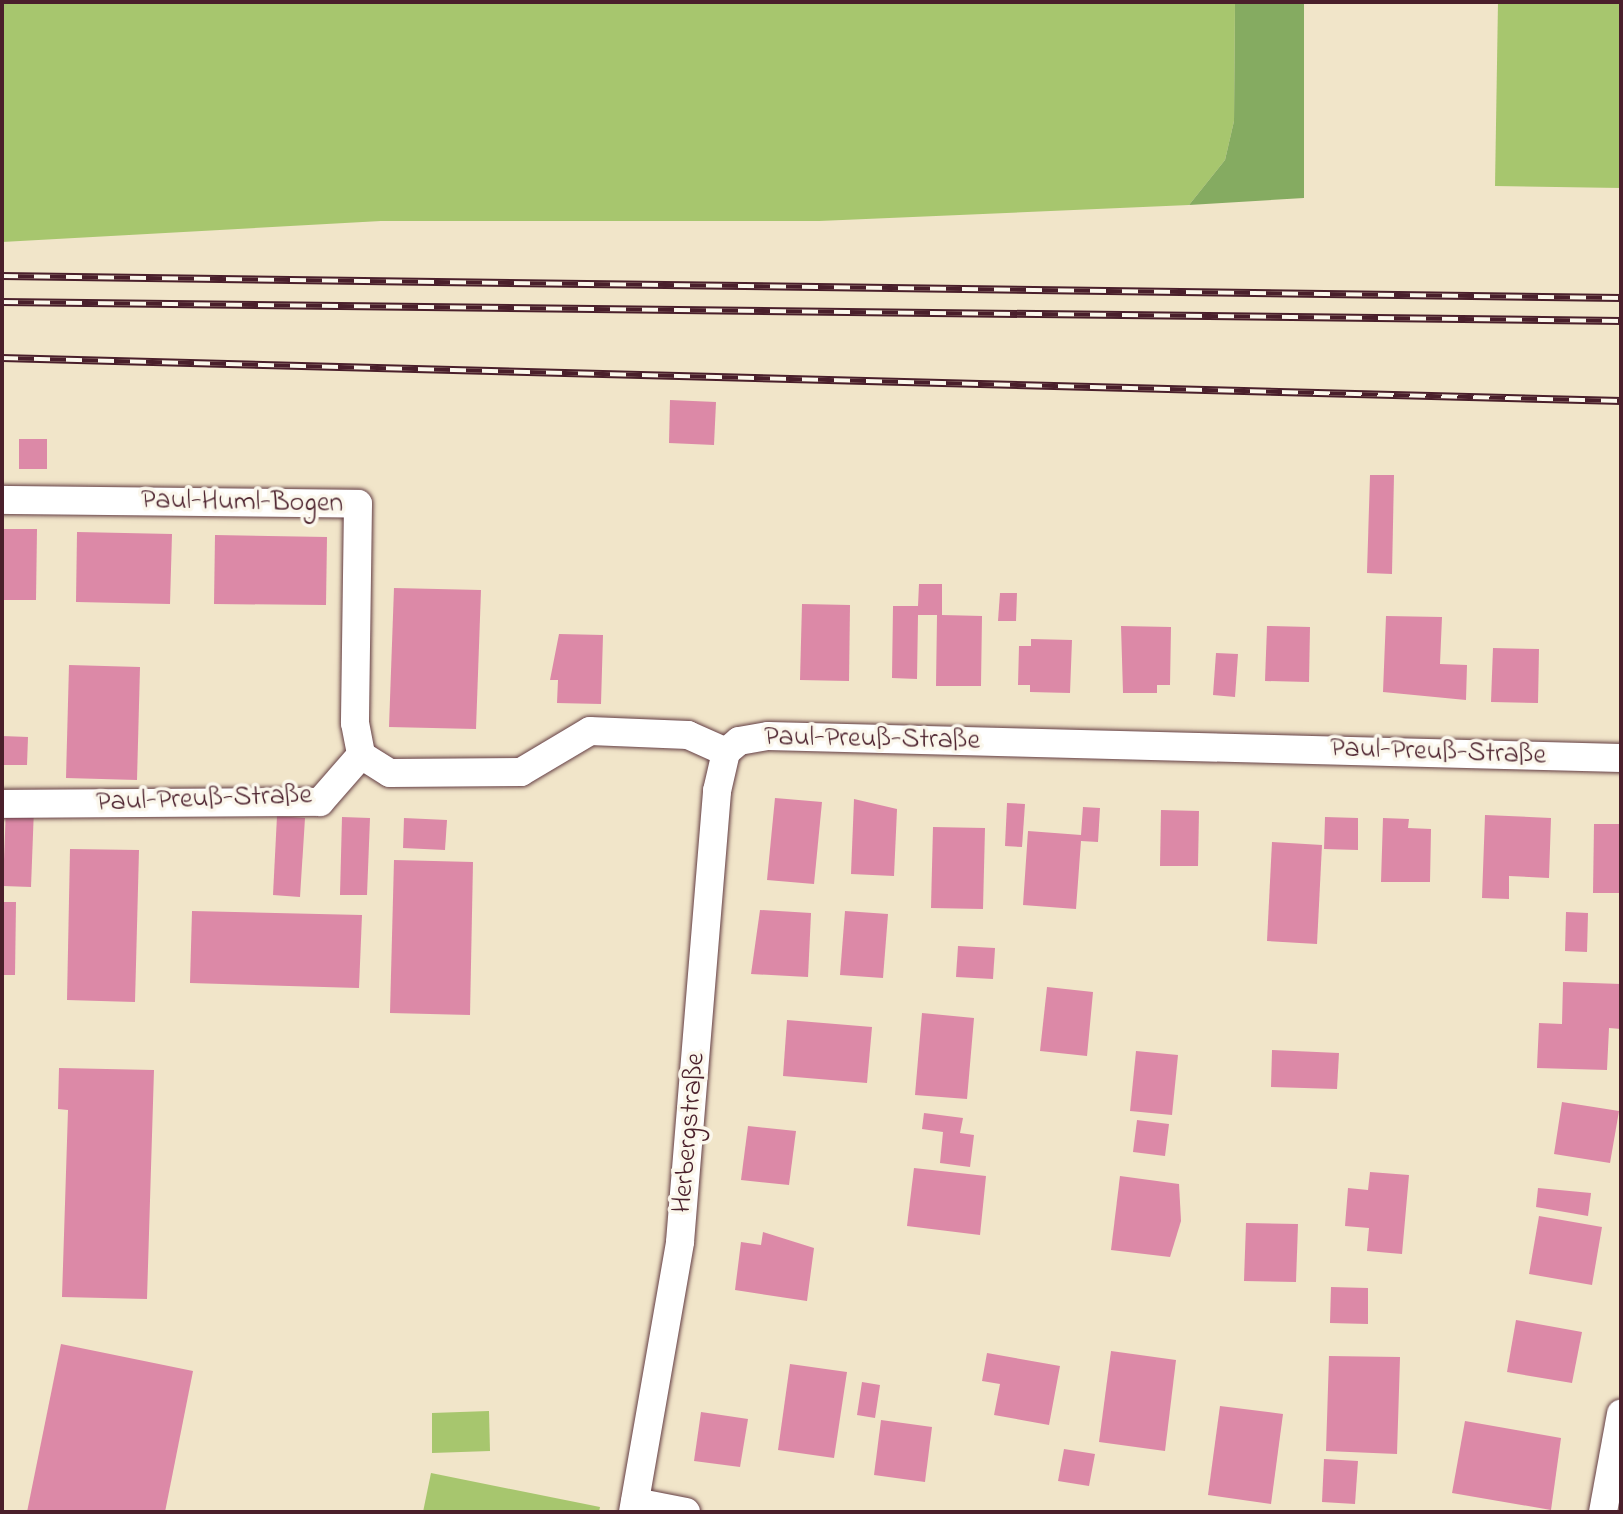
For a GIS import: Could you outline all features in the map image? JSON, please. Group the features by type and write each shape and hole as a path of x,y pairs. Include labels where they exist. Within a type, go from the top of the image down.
{"street":[{"name":"Paul-Huml-Bogen","path":"2,500 358,505 355,723 361,755"},
{"name":"Paul-Preuß-Straße","path":"2,803 320,802 361,755 390,773 522,772 590,731 688,735 726,752 739,741 768,736 1621,758"},
{"name":"Herbergstraße","path":"634,1507 680,1242 718,790 726,752"},
{"path":"1603,1512 1621,1413"},
{"path":"634,1507 686,1512"}],"green space":[{"path":"2,2 1235,2 1234,121 1225,160 1189,205 819,221 381,221 2,242"},
{"path":"1235,2 1304,2 1304,198 1189,205 1225,160 1234,121"},
{"path":"1498,2 1621,2 1621,188 1495,186"},
{"path":"489,1411 490,1451 432,1453 432,1413"},
{"path":"431,1473 600,1507 599,1512 423,1512"}],"building":[{"path":"670,400 716,402 714,445 669,443"},
{"path":"19,439 47,439 47,469 19,469"},
{"path":"1370,475 1394,475 1392,574 1367,573"},
{"path":"2,529 37,529 36,600 2,600"},
{"path":"77,532 172,534 170,604 76,602"},
{"path":"215,535 327,537 326,605 214,604"},
{"path":"919,584 942,584 942,615 982,616 981,686 936,686 937,615 918,615 917,679 892,678 893,606 918,606"},
{"path":"394,588 481,590 476,729 389,727"},
{"path":"1000,593 1017,593 1016,621 998,621"},
{"path":"802,604 850,605 849,681 800,680"},
{"path":"1386,616 1442,617 1440,664 1467,665 1466,700 1383,692"},
{"path":"1121,626 1171,627 1170,685 1157,685 1157,693 1123,693"},
{"path":"1267,626 1310,627 1309,682 1265,681"},
{"path":"559,634 603,635 601,704 557,703 558,680 550,680"},
{"path":"1031,639 1072,640 1070,693 1030,692 1030,685 1018,685 1019,646 1031,646"},
{"path":"1493,648 1539,649 1538,703 1491,702"},
{"path":"1216,653 1238,654 1235,697 1213,695"},
{"path":"69,665 140,667 137,780 66,778"},
{"path":"2,736 28,737 27,765 2,765"},
{"path":"775,798 822,802 814,884 767,880"},
{"path":"854,799 897,809 894,876 851,874"},
{"path":"1007,803 1025,804 1022,847 1005,846"},
{"path":"6,807 34,808 31,887 3,886"},
{"path":"1083,807 1100,808 1098,842 1081,841 1076,909 1023,905 1028,831 1081,835"},
{"path":"1161,810 1199,811 1198,866 1160,866"},
{"path":"1485,815 1551,818 1549,878 1509,876 1509,899 1482,898"},
{"path":"277,816 305,818 300,897 273,895"},
{"path":"342,817 370,818 367,895 340,895"},
{"path":"1325,817 1358,818 1358,850 1324,849"},
{"path":"404,818 447,820 445,850 403,848"},
{"path":"1383,818 1409,819 1408,828 1431,829 1430,882 1381,882"},
{"path":"1594,824 1621,824 1621,893 1593,893"},
{"path":"933,827 985,828 983,909 931,908"},
{"path":"1272,842 1322,845 1317,944 1267,941"},
{"path":"70,849 139,850 135,1002 67,1000"},
{"path":"394,860 473,862 470,1015 390,1013"},
{"path":"2,902 16,902 15,975 2,975"},
{"path":"760,910 811,913 808,977 751,974"},
{"path":"192,911 362,915 359,988 190,983"},
{"path":"845,911 888,914 883,978 840,975"},
{"path":"1566,912 1588,913 1587,952 1565,951"},
{"path":"958,946 995,948 993,979 956,977"},
{"path":"1563,982 1621,984 1621,1029 1609,1028 1607,1070 1537,1068 1539,1023 1562,1024"},
{"path":"1047,987 1093,992 1087,1056 1040,1051"},
{"path":"922,1013 974,1018 967,1099 915,1095"},
{"path":"787,1020 872,1027 867,1083 783,1076"},
{"path":"1272,1050 1339,1053 1337,1089 1271,1087"},
{"path":"1136,1051 1178,1055 1172,1115 1130,1111"},
{"path":"59,1068 154,1070 147,1299 62,1297 68,1110 58,1109"},
{"path":"1562,1102 1619,1111 1610,1163 1554,1154"},
{"path":"924,1113 963,1118 960,1133 974,1135 970,1167 940,1163 943,1132 922,1129"},
{"path":"1137,1120 1169,1124 1165,1156 1133,1152"},
{"path":"748,1126 796,1131 789,1185 741,1180"},
{"path":"914,1168 986,1176 980,1235 907,1226"},
{"path":"1370,1172 1409,1175 1402,1254 1367,1251 1369,1228 1345,1226 1348,1188 1368,1190"},
{"path":"1120,1176 1179,1184 1181,1221 1170,1257 1111,1250"},
{"path":"1538,1188 1591,1193 1588,1216 1536,1207"},
{"path":"1539,1216 1602,1227 1592,1285 1529,1274"},
{"path":"1246,1223 1298,1224 1296,1282 1244,1281"},
{"path":"763,1232 814,1248 807,1301 735,1290 741,1242 761,1245"},
{"path":"1331,1287 1368,1288 1368,1324 1330,1323"},
{"path":"1516,1320 1582,1332 1572,1383 1507,1372"},
{"path":"61,1344 193,1371 165,1512 27,1512"},
{"path":"1111,1351 1176,1360 1165,1451 1099,1442"},
{"path":"987,1353 1060,1366 1049,1425 994,1415 1000,1384 982,1381"},
{"path":"1329,1356 1400,1357 1397,1454 1326,1451"},
{"path":"790,1364 847,1372 834,1458 778,1450"},
{"path":"862,1382 880,1385 875,1418 857,1415"},
{"path":"1220,1406 1283,1414 1271,1504 1208,1495"},
{"path":"701,1412 748,1419 740,1467 694,1461"},
{"path":"881,1420 932,1427 925,1482 874,1475"},
{"path":"1465,1421 1561,1438 1551,1510 1452,1493"},
{"path":"1064,1449 1095,1454 1089,1486 1058,1481"},
{"path":"1324,1459 1358,1461 1355,1504 1322,1502"}],"railway":[{"path":"2,276 1621,298"},
{"path":"2,302 1621,321"},
{"path":"2,358 1621,401"}]}
